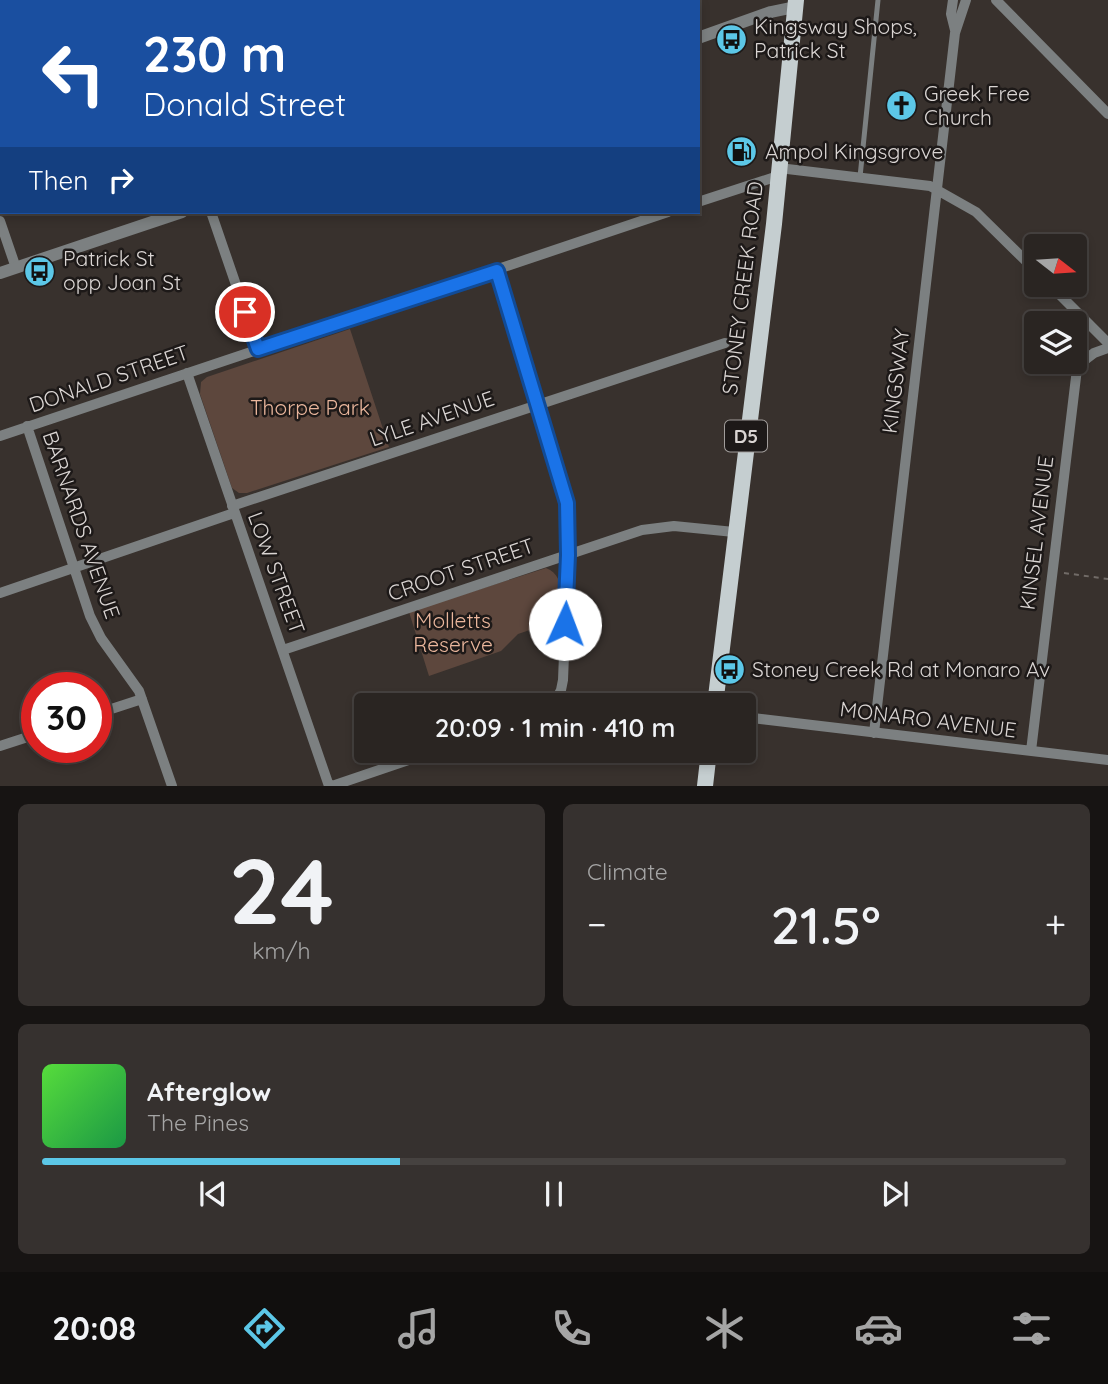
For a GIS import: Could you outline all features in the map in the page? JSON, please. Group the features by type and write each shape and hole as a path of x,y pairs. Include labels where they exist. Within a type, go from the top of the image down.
{"main road":[{"name":"STONEY CREEK ROAD","path":"716,693 779,172 795,4"},
{"path":"705,786 708,763"}],"street":[{"name":"KINGSWAY","path":"953,0 951,14 955,33"},
{"name":"KINGSWAY","path":"874,733 955,33 966,0"},
{"path":"996,0 1108,114"},
{"path":"700,37 795,4"},
{"path":"700,201 779,172 922,184 938,189 976,212 1024,259"},
{"path":"0,274 167,214"},
{"path":"212,214 258,349"},
{"name":"DONALD STREET","path":"0,436 662,214"},
{"path":"0,221 16,268"},
{"path":"497,271 567,503 568,555 563,680 559,693"},
{"path":"1063,298 1075,311"},
{"path":"1087,323 1108,345 1087,358"},
{"name":"LYLE AVENUE","path":"0,593 232,509 537,404 725,343"},
{"name":"LOW STREET","path":"187,373 330,786"},
{"name":"KINSEL AVENUE","path":"1031,751 1076,374"},
{"name":"BARNARDS AVENUE","path":"27,426 95,628 134,683 142,699 172,786"},
{"name":"CROOT STREET","path":"283,650 657,527 734,532"},
{"path":"112,709 142,699"},
{"name":"MONARO AVENUE","path":"756,718 1108,761"},
{"path":"0,746 21,739"},
{"path":"330,786 399,763"}],"lane":[{"path":"860,177 878,0"}],"path":[{"path":"1052,572 1108,579"}],"green space":[{"name":"Thorpe Park","path":"350,329 389,447 247,493 239,493 232,488 200,394 201,382 207,377"},
{"name":"Molletts Reserve","path":"546,568 553,572 560,583 559,620 518,634 501,651 429,676 409,612"}],"place":[{"name":"Kingsway Shops, Patrick St","path":"731,39"},
{"name":"Greek Free Church","path":"901,106"},
{"name":"Ampol Kingsgrove","path":"742,152"},
{"name":"Patrick St opp Joan St","path":"40,271"},
{"name":"Stoney Creek Rd at Monaro Av","path":"729,670"}],"route":[{"path":"245,312 258,349 497,271 567,503 565,624"}]}
